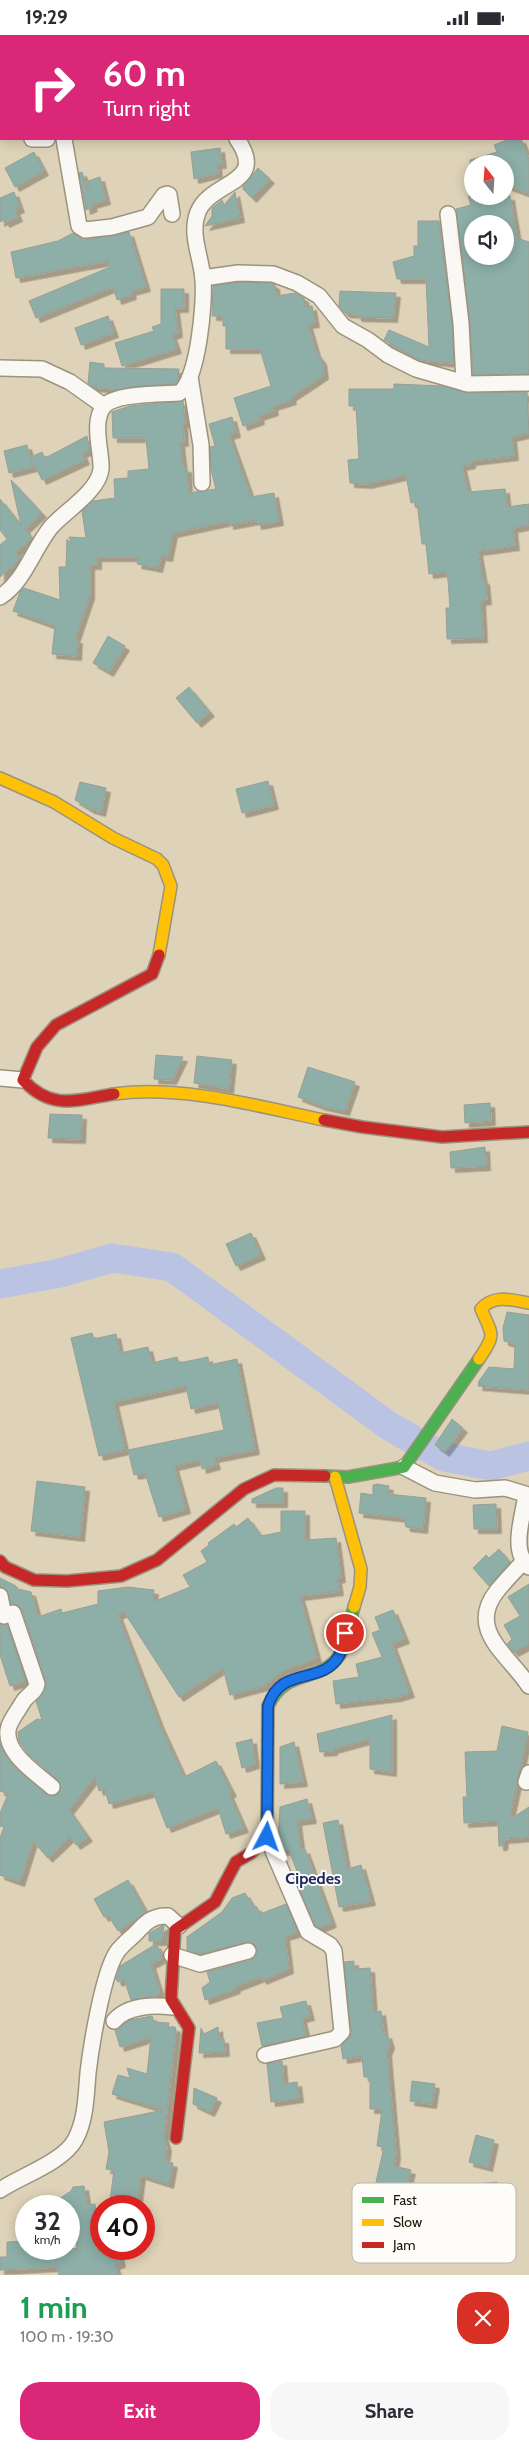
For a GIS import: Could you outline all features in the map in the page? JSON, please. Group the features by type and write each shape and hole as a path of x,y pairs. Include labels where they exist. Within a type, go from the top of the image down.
{"street":[{"path":"64,140 79,226 85,230 112,227 148,217 164,195 167,194 169,195 172,213"},
{"path":"0,597 9,591 18,579 53,525 89,491 101,471 97,429 104,406 115,398 179,393 184,390 190,377 204,315 203,278 197,243 196,225 198,212 217,190 241,178 246,168 247,156 238,140"},
{"path":"448,214 461,323 464,383"},
{"path":"203,278 238,273 273,274 297,283 318,296 343,326 368,340 388,355 416,369 464,383 529,383"},
{"path":"0,368 42,369 70,382 104,406"},
{"path":"190,377 201,445 202,483"},
{"path":"0,778 54,802 113,838 157,859 167,871 171,887 158,965 152,975 56,1025 37,1047 23,1080"},
{"path":"0,1078 23,1080 35,1093 59,1102 131,1092 165,1092 212,1098 362,1127 442,1137 529,1132"},
{"path":"0,1561 5,1567 34,1580 67,1581 121,1577 157,1560 244,1489 274,1475 335,1477 372,1474 406,1463 491,1341 492,1334 481,1309 484,1305 498,1299 529,1303"},
{"path":"406,1463 435,1483 475,1491 505,1488 528,1497 519,1545 526,1565 496,1591 485,1621 492,1639 529,1686"},
{"path":"265,2055 335,2039 342,2032 334,1951 330,1945 308,1932 267,1837 268,1706 272,1692 284,1682 319,1672 333,1664 340,1655 360,1587 361,1569 335,1477"},
{"path":"0,1596 4,1616 13,1613 37,1684 35,1690 26,1696 9,1726 11,1747 17,1756 52,1787"},
{"path":"176,2138 189,2028 185,2019 173,2007 171,1996 175,1930 215,1902 223,1891 230,1869 236,1862 264,1842 267,1837"},
{"path":"0,2190 19,2177 43,2168 60,2157 74,2142 83,2121 89,2067 108,1973 118,1951 155,1917 168,1916 179,1926"},
{"path":"172,1955 200,1964 248,1951"},
{"path":"114,2021 122,2014 144,2007 173,2007"}],"building":[{"path":"507,140 521,140 529,159 529,194 514,188 514,155 487,155 497,152 494,145"},
{"path":"220,148 222,164 217,164 218,173 194,179 191,152"},
{"path":"34,152 44,171 15,187 5,168"},
{"path":"258,168 270,179 252,198 243,189 243,186"},
{"path":"82,172 88,191 90,190 88,181 100,177 106,200 92,204 93,207 86,210 79,173"},
{"path":"14,192 20,208 15,210 18,217 5,223 4,220 0,222 0,198"},
{"path":"235,192 240,218 205,226 212,216 212,208 222,200 224,205"},
{"path":"471,205 512,205 513,215 464,215 464,265 514,265 514,220 517,238 529,242 529,374 473,375 470,322 456,209"},
{"path":"418,221 439,221 452,324 454,363 419,360 384,340 389,330 429,347 426,279 397,279 393,262 414,256 414,246 418,246"},
{"path":"129,232 146,287 131,291 132,295 117,300 113,287 36,318 29,301 110,267 108,261 16,278 11,252 58,241 73,233 84,240"},
{"path":"240,282 271,283 275,285 276,296 295,293 304,298 305,307 312,306 315,323 308,324 316,352 322,360 324,375 291,397 292,400 273,406 274,411 259,416 260,420 243,426 234,398 271,386 260,349 226,349 226,326 223,326 223,316 212,316 213,286"},
{"path":"161,289 184,289 184,308 175,308 178,333 172,335 177,349 122,366 115,343 154,331 152,327 161,324"},
{"path":"340,291 396,293 393,318 357,317 357,314 345,313 339,306"},
{"path":"108,316 114,333 81,345 75,328"},
{"path":"90,362 104,364 104,368 179,369 178,379 175,384 138,386 112,391 112,389 93,387 88,383"},
{"path":"394,384 443,386 468,393 527,392 529,433 512,437 514,456 471,461 471,464 462,466 468,492 505,489 507,507 529,504 529,525 513,528 515,546 478,551 483,580 485,580 487,600 481,601 483,638 447,639 446,608 450,608 448,580 445,572 429,574 426,544 422,544 417,502 411,503 406,475 367,484 350,483 348,460 359,459 356,406 349,406 349,389 394,389"},
{"path":"183,401 184,442 180,442 183,468 187,468 188,493 216,489 211,470 210,447 215,446 209,424 232,417 236,433 229,435 251,497 274,493 279,521 257,525 256,520 229,525 229,521 173,533 168,557 161,556 158,568 137,564 139,557 97,557 97,565 90,565 90,595 75,639 78,639 77,656 52,654 55,626 13,611 20,592 24,588 60,600 59,567 66,567 67,539 72,544 69,537 86,538 82,511 93,501 115,498 114,479 128,478 128,471 149,469 146,438 113,438 112,412 130,406"},
{"path":"87,436 90,450 82,453 85,460 42,480 31,457 42,452 45,458"},
{"path":"27,445 33,467 9,473 4,451"},
{"path":"11,480 42,513 25,529 32,538 16,552 20,559 0,577 0,545 7,539 0,530 0,499 21,525"},
{"path":"108,636 125,646 109,672 93,663"},
{"path":"189,687 210,712 197,723 176,698"},
{"path":"268,781 274,805 242,813 236,789"},
{"path":"80,782 106,788 101,812 90,809 75,800"},
{"path":"156,1055 183,1057 172,1080 154,1079"},
{"path":"197,1056 232,1060 229,1089 194,1083"},
{"path":"308,1067 355,1082 345,1111 322,1106 298,1097"},
{"path":"490,1103 491,1121 465,1123 464,1105"},
{"path":"50,1114 82,1115 81,1139 48,1138"},
{"path":"485,1147 486,1166 451,1168 450,1152"},
{"path":"251,1233 261,1255 236,1266 226,1244"},
{"path":"507,1312 529,1315 529,1390 478,1386 479,1381 489,1367 514,1369 515,1344 504,1341 503,1328"},
{"path":"92,1333 94,1339 116,1334 120,1353 148,1347 152,1363 177,1357 179,1363 208,1357 209,1365 237,1359 255,1450 214,1458 216,1465 202,1469 200,1460 174,1466 186,1509 159,1517 145,1473 134,1475 128,1450 224,1430 218,1403 191,1409 186,1386 114,1402 125,1450 99,1456 71,1338"},
{"path":"452,1419 463,1428 445,1452 435,1445"},
{"path":"37,1481 85,1487 80,1537 31,1531"},
{"path":"373,1485 389,1486 388,1494 426,1498 423,1529 406,1527 404,1518 359,1513 361,1493 373,1495"},
{"path":"276,1488 283,1488 283,1503 252,1503 252,1499"},
{"path":"496,1504 497,1529 474,1529 473,1505"},
{"path":"281,1511 305,1511 305,1540 336,1538 341,1578 337,1579 339,1591 300,1596 317,1658 284,1670 264,1686 230,1695 223,1668 179,1697 124,1612 118,1615 160,1725 184,1777 216,1761 232,1792 229,1794 244,1828 226,1834 218,1808 167,1828 153,1792 109,1804 105,1789 99,1791 95,1777 69,1810 88,1837 76,1845 70,1837 48,1858 33,1841 20,1882 0,1875 0,1838 4,1827 0,1826 0,1813 8,1794 0,1791 0,1744 14,1767 46,1794 56,1796 61,1788 58,1780 28,1754 19,1741 18,1732 37,1719 42,1720 36,1701 45,1691 46,1682 22,1610 19,1606 11,1604 7,1590 0,1587 0,1578 16,1586 18,1589 31,1592 38,1617 61,1609 62,1613 98,1604 98,1591 128,1587 154,1590 153,1602 190,1587 183,1575 207,1562 201,1551 209,1545 208,1543 234,1524 236,1527 248,1518 261,1536 281,1532"},
{"path":"499,1549 510,1562 489,1586 473,1568 486,1555 489,1558"},
{"path":"529,1584 529,1644 514,1652 507,1644 512,1639 504,1625 520,1616 508,1597"},
{"path":"393,1610 405,1639 392,1644 410,1693 397,1697 336,1704 333,1681 359,1677 356,1664 382,1657 372,1633 380,1630 375,1617"},
{"path":"0,1624 7,1625 26,1681 10,1686 0,1655"},
{"path":"392,1715 392,1772 370,1769 370,1739 333,1749 333,1751 320,1752 317,1734"},
{"path":"502,1726 528,1732 509,1820 529,1807 529,1837 504,1839 503,1846 499,1846 498,1821 464,1823 463,1797 467,1797 465,1752 497,1751"},
{"path":"252,1739 255,1764 242,1768 236,1743"},
{"path":"294,1742 303,1782 280,1784 280,1747"},
{"path":"307,1799 312,1819 297,1821 301,1851 305,1849 332,1923 319,1928 315,1925 297,1884 301,1882 289,1850 283,1851 278,1840 280,1807"},
{"path":"338,1820 347,1869 361,1865 371,1901 339,1907 323,1823"},
{"path":"128,1880 146,1912 118,1931 108,1915 104,1917 94,1899"},
{"path":"245,1893 253,1906 257,1907 260,1914 286,1904 298,1932 285,1936 289,1969 262,1980 261,1977 235,1987 236,1989 205,2000 202,1988 210,1982 207,1972 251,1960 257,1954 257,1948 254,1944 246,1942 200,1954 187,1950 187,1937 222,1912 232,1898"},
{"path":"164,1925 162,1941 149,1941 149,1933"},
{"path":"156,1944 161,1953 161,1959 151,1964 159,1995 131,2000 124,1979 118,1982 116,1979 120,1966"},
{"path":"354,1961 354,1969 370,1968 373,2012 381,2011 384,2035 387,2034 390,2044 387,2052 396,2154 394,2166 411,2170 407,2183 376,2182 384,2147 377,2146 382,2109 370,2109 370,2077 364,2077 362,2056 343,2059 341,2046 349,2038 351,2031 344,1962"},
{"path":"306,2001 310,2016 302,2018 306,2036 262,2046 257,2023 283,2018 280,2007"},
{"path":"152,2016 154,2022 169,2023 168,2027 175,2027 176,2030 164,2137 167,2147 165,2161 173,2163 169,2184 141,2175 138,2195 111,2195 114,2170 106,2169 109,2152 104,2122 164,2110 112,2094 118,2075 130,2078 127,2068 147,2074 151,2037 120,2047 115,2030 130,2020"},
{"path":"218,2027 219,2039 224,2039 225,2052 199,2053 201,2028 204,2034"},
{"path":"282,2061 284,2084 297,2082 299,2098 271,2102 267,2064"},
{"path":"412,2081 435,2084 432,2104 410,2101"},
{"path":"194,2088 217,2098 210,2112 193,2104"},
{"path":"476,2135 494,2140 488,2167 469,2162"},
{"path":"84,2186 87,2205 90,2205 90,2260 120,2260 121,2263 115,2265 118,2275 59,2275 58,2267 0,2270 0,2257 7,2257 7,2242 15,2242 15,2260 80,2260 80,2195 65,2195 73,2187"}],"waterway":[{"path":"0,1284 60,1273 112,1258 172,1267 389,1426 444,1457 491,1466 529,1456"}],"traffic: fast":[{"path":"325,1476 348,1477 404,1467 479,1359"},
{"path":"267,1832 268,1706 275,1694 284,1686 293,1680 322,1670 331,1665 339,1656 346,1640 354,1607"}],"traffic: slow":[{"path":"0,778 54,802 113,838 157,859 163,865 171,886 159,955"},
{"path":"114,1094 166,1092 219,1098 324,1120"},
{"path":"479,1359 491,1335 481,1309 492,1301 503,1299 529,1303"},
{"path":"335,1477 361,1569 360,1587 354,1607"}],"traffic: jam":[{"path":"114,1094 76,1100 55,1100 34,1090 23,1080 37,1047 56,1025 152,974 159,955"},
{"path":"324,1120 362,1127 442,1137 529,1132"},
{"path":"0,1561 5,1567 34,1580 67,1581 121,1576 157,1560 244,1489 274,1475 325,1476"},
{"path":"176,2138 189,2028 171,1999 175,1930 215,1902 236,1862 251,1853 267,1837 267,1832"}],"district":[{"name":"Cipedes","path":"313,1878"}],"route":[{"path":"267,1837 268,1706 272,1692 284,1682 319,1672 333,1664 340,1655 345,1633"}]}
